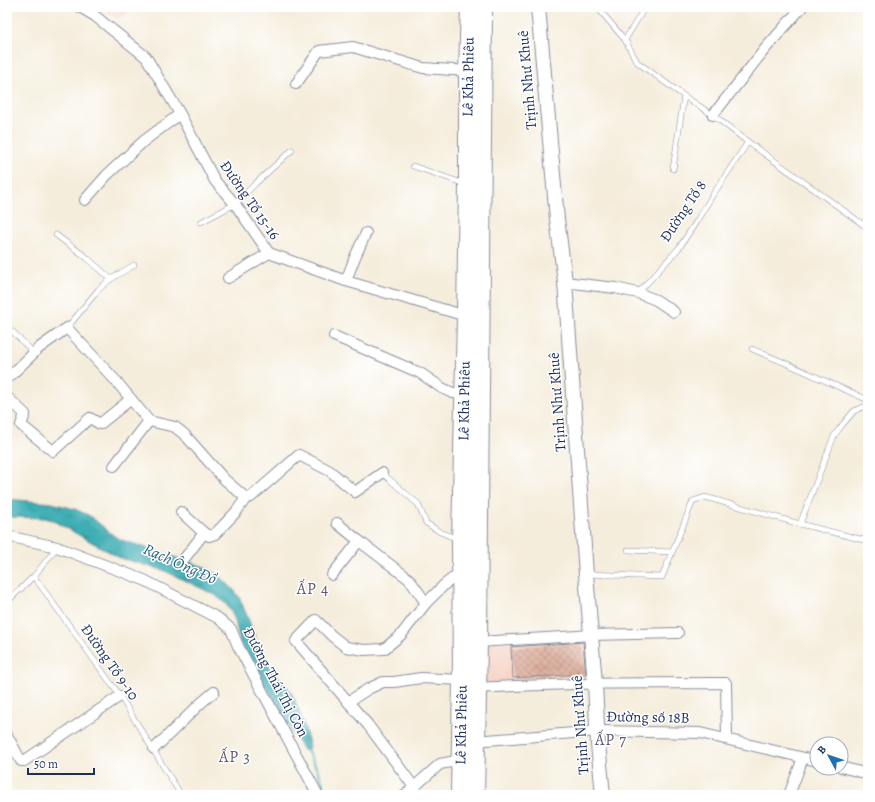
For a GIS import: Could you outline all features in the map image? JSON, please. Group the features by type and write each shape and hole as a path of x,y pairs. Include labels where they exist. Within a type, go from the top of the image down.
{"highway":[{"name":"Lê Khả Phiêu","path":"470,7 466,316 461,540 469,684 475,741 475,795"},
{"name":"Lê Khả Phiêu","path":"460,795 461,760 469,684 478,642 483,7"}],"street":[{"name":"Đường Tổ 15-16","path":"80,7 95,16 146,57 180,114 215,181 235,204 269,253 346,281 466,316"},
{"name":"Trịnh Như Khuê","path":"538,7 557,219 565,282 603,795"},
{"path":"713,115 765,49 802,7"},
{"path":"296,84 319,50 353,47 423,68 468,71"},
{"path":"85,200 107,175 145,140 180,114"},
{"path":"346,281 366,234"},
{"path":"228,278 269,253"},
{"path":"565,282 615,288 638,293 656,300 674,312"},
{"path":"7,379 34,353 67,328 116,381 149,420 175,427 185,435 224,479 246,498"},
{"path":"334,336 420,373 442,388 453,393 464,394"},
{"path":"7,397 25,414 21,425 53,451 90,418 100,424 131,399"},
{"path":"114,466 149,420"},
{"path":"181,512 204,533 209,536 216,534 236,512 246,498 251,497 299,455 330,471 355,492 382,473"},
{"path":"337,523 409,579 426,603"},
{"path":"184,558 204,533"},
{"name":"Đường Thái Thị Còn","path":"7,536 57,547 144,580 218,618 231,628 238,646 318,795"},
{"path":"332,575 359,541"},
{"path":"414,787 368,725 296,641 316,620 346,647 364,650 384,649 401,635 426,603 444,585 462,571"},
{"path":"478,642 563,638 591,635 678,634"},
{"path":"348,702 368,689 383,682 421,678 469,684 518,686 726,683 727,739"},
{"path":"154,750 214,692"},
{"path":"7,734 20,761 24,761 120,696"},
{"name":"Đường số 18B","path":"475,741 598,731 700,732 809,759"},
{"path":"789,795 803,758"},
{"path":"406,795 440,764 461,760"},
{"path":"849,769 868,774"}],"lane":[{"path":"597,7 625,40 637,62 713,115 868,228"},
{"path":"625,40 644,7"},
{"path":"672,169 684,96"},
{"name":"Đường Tổ 8","path":"638,293 679,248 748,142"},
{"path":"201,222 235,204 292,150"},
{"path":"413,166 468,185"},
{"path":"56,235 86,257 111,279"},
{"path":"67,328 98,290 111,279 134,265"},
{"path":"13,332 34,353"},
{"path":"752,349 868,400"},
{"path":"800,524 834,436 854,411 868,405"},
{"path":"382,473 418,504 426,524 440,532 461,540"},
{"path":"586,574 662,577 693,501 705,497 800,524 868,541"},
{"path":"7,602 35,575 57,547"},
{"path":"628,550 672,552"},
{"name":"Đường Tổ 9-10","path":"35,575 35,578 120,696 181,795"}],"shaded area":[{"path":"97,7 132,7 126,15 116,18"},
{"path":"586,638 590,681 483,688 482,643"}],"water":[{"path":"7,499 52,503 75,509 90,516 119,539 202,566 217,574 239,597 260,651 271,668 289,689 294,698 304,724 308,740 309,747 306,751 301,747 269,691 256,676 240,643 235,620 226,604 215,595 163,570 120,558 52,520 45,518 7,517"}],"building":[{"path":"583,642 586,674 513,678 511,647"}],"waterway":[{"name":"Rạch Ông Đồ","path":"306,748 319,773 327,795"}],"district":[{"name":"ẤP 4","path":"313,589"},
{"name":"ẤP 7","path":"611,740"},
{"name":"ẤP 3","path":"235,757"}]}
